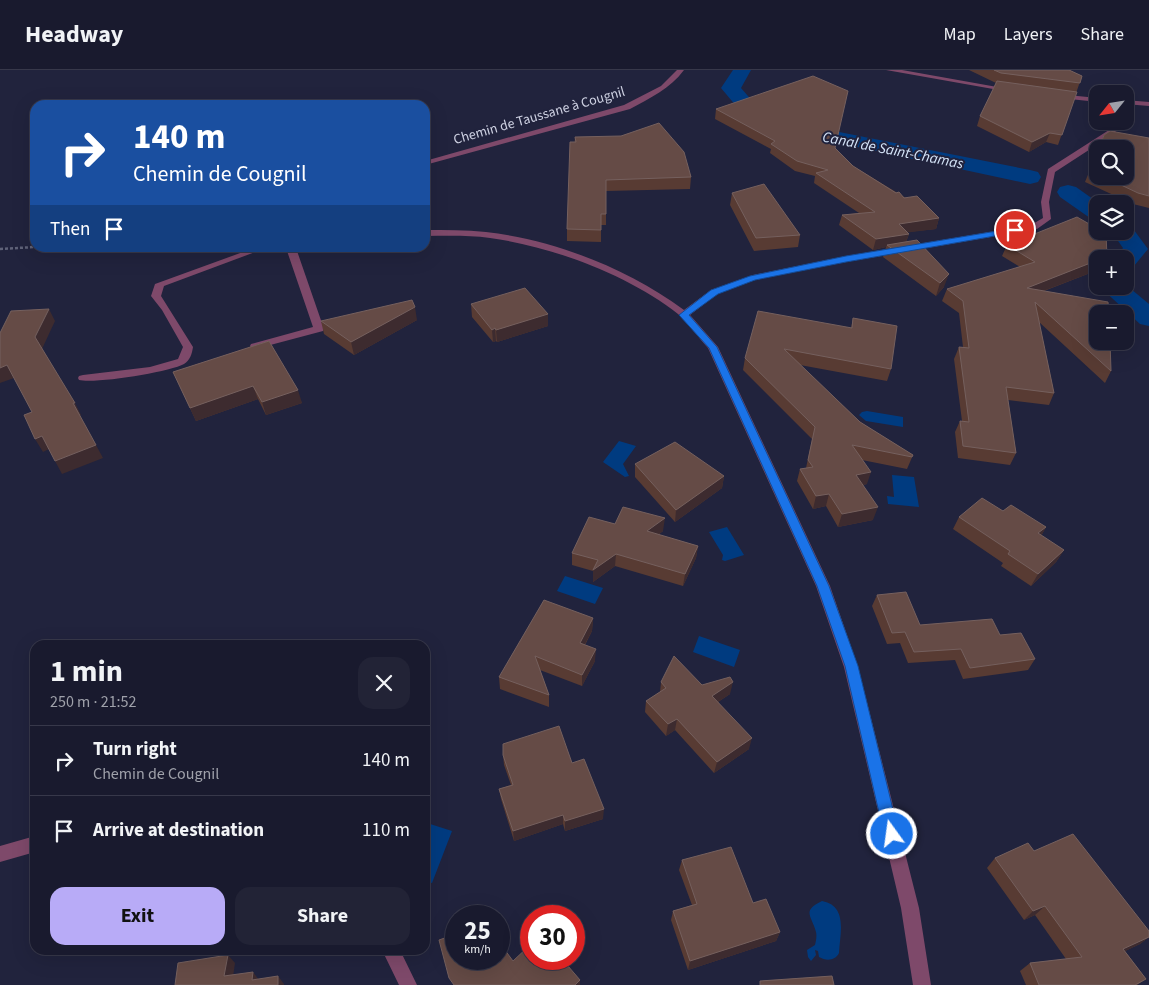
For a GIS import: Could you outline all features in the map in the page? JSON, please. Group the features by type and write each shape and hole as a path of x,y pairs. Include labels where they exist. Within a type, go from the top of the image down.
{"street":[{"name":"Chemin de Taussane à Cougnil","path":"430,162 627,107 658,92 680,70"},
{"path":"889,70 1018,91"},
{"path":"1055,96 1089,99"},
{"path":"1134,103 1149,104"},
{"path":"684,315 714,292 753,278 846,259 1034,227 1047,219 1045,202 1051,171 1112,130"},
{"path":"430,233 497,236 526,242 580,260 623,278 662,299 684,315 713,347 823,586 852,666 910,908 922,985"},
{"path":"82,378 160,368 182,361 188,347 156,296 158,287 160,284 250,252"},
{"path":"243,350 319,329 292,252"},
{"path":"0,854 30,845"},
{"path":"393,955 408,985"}],"path":[{"path":"0,249 30,247"}],"water":[{"path":"867,411 903,417 903,427 866,421 859,415"},
{"path":"619,441 636,446 623,464 629,476 625,477 603,462"},
{"path":"892,475 914,477 919,507 888,504 887,496 894,497"},
{"path":"727,527 744,555 725,561 722,560 723,555 709,532"},
{"path":"565,576 603,588 595,604 557,591"},
{"path":"699,636 740,650 734,667 693,652"},
{"path":"430,824 452,831 432,883 430,882"},
{"path":"822,901 836,908 839,914 841,929 839,953 835,958 827,960 819,957 818,951 815,950 816,955 811,961 807,950 815,945 816,935 810,911"}],"building":[{"path":"994,70 1069,70 1082,76 1080,83 1001,73"},
{"path":"813,76 848,91 835,148 853,166 896,193 899,192 904,198 917,196 939,218 899,224 909,234 876,239 842,215 875,212 816,173 828,170 797,161 771,144 775,141 716,109"},
{"path":"997,81 1077,92 1062,135 1050,133 1032,142 980,116"},
{"path":"659,123 684,152 691,177 606,180 606,214 601,214 601,230 567,229 570,142 576,142 575,137 621,136"},
{"path":"1110,131 1149,138 1149,196 1121,185 1134,185 1134,140 1102,140 1104,135"},
{"path":"764,184 800,235 756,238 732,193"},
{"path":"1077,217 1089,224 1089,240 1106,240 1107,250 1089,250 1089,264 1027,288 1108,302 1108,305 1089,305 1089,350 1110,350 1111,371 1035,302 1054,393 1006,387 1016,453 963,446 960,421 969,422 959,347 969,348 963,301 947,289 1035,262 1007,245"},
{"path":"917,240 949,274 940,283 887,245"},
{"path":"525,288 548,314 492,330 471,304"},
{"path":"412,300 415,307 351,342 321,321"},
{"path":"49,309 35,337 75,403 73,403 96,445 55,461 42,436 35,439 24,415 32,412 7,365 0,368 0,333 11,311"},
{"path":"758,311 852,328 853,318 897,326 891,369 784,349 860,422 913,455 912,457 852,445 871,472 856,475 878,507 842,514 829,494 816,496 800,469 813,467 808,460 815,427 745,358"},
{"path":"269,341 298,390 262,402 253,386 190,408 173,372"},
{"path":"675,442 724,476 676,510 635,464"},
{"path":"982,498 1003,511 1011,505 1046,527 1038,533 1064,550 1038,574 1008,554 1010,551 959,517"},
{"path":"623,507 665,518 647,531 698,546 685,574 616,554 593,570 598,560 572,553 589,517 615,524"},
{"path":"906,592 920,625 992,619 1000,635 1021,633 1035,659 970,668 961,649 914,652 905,632 892,633 877,595"},
{"path":"544,600 593,618 580,643 596,649 582,675 535,656 549,695 499,677"},
{"path":"674,656 702,685 730,677 733,682 712,696 752,738 717,762 677,719 668,724 646,701 666,688 661,682"},
{"path":"559,726 572,763 584,759 604,809 565,821 563,815 513,831 499,789 513,785 503,755 503,744"},
{"path":"1073,834 1149,931 1149,937 1123,949 1146,979 1135,985 1039,985 1030,963 1082,957 1045,906 1033,911 995,858 1028,843 1034,851"},
{"path":"731,847 753,903 766,899 780,932 690,961 673,911 697,904 682,860"},
{"path":"445,938 445,963 439,940"},
{"path":"520,954 520,970 571,970 580,980 575,985 454,985 449,978 447,970 510,970 510,957 513,961"},
{"path":"228,955 224,976 253,972 252,980 278,976 278,985 175,985 178,963"},
{"path":"832,976 834,985 760,985 760,981"}],"waterway":[{"name":"Canal de Saint-Chamas","path":"742,70 731,88 754,115 811,133 839,137 1030,177"},
{"name":"Canal de Saint-Chamas","path":"1068,192 1089,207"},
{"name":"Canal de Saint-Chamas","path":"1130,240 1136,249 1134,251"},
{"name":"Canal de Saint-Chamas","path":"1122,295 1149,318"}],"route":[{"path":"892,834 852,666 823,586 798,528 713,347 684,315 714,292 753,278 846,259 1015,230"}]}
